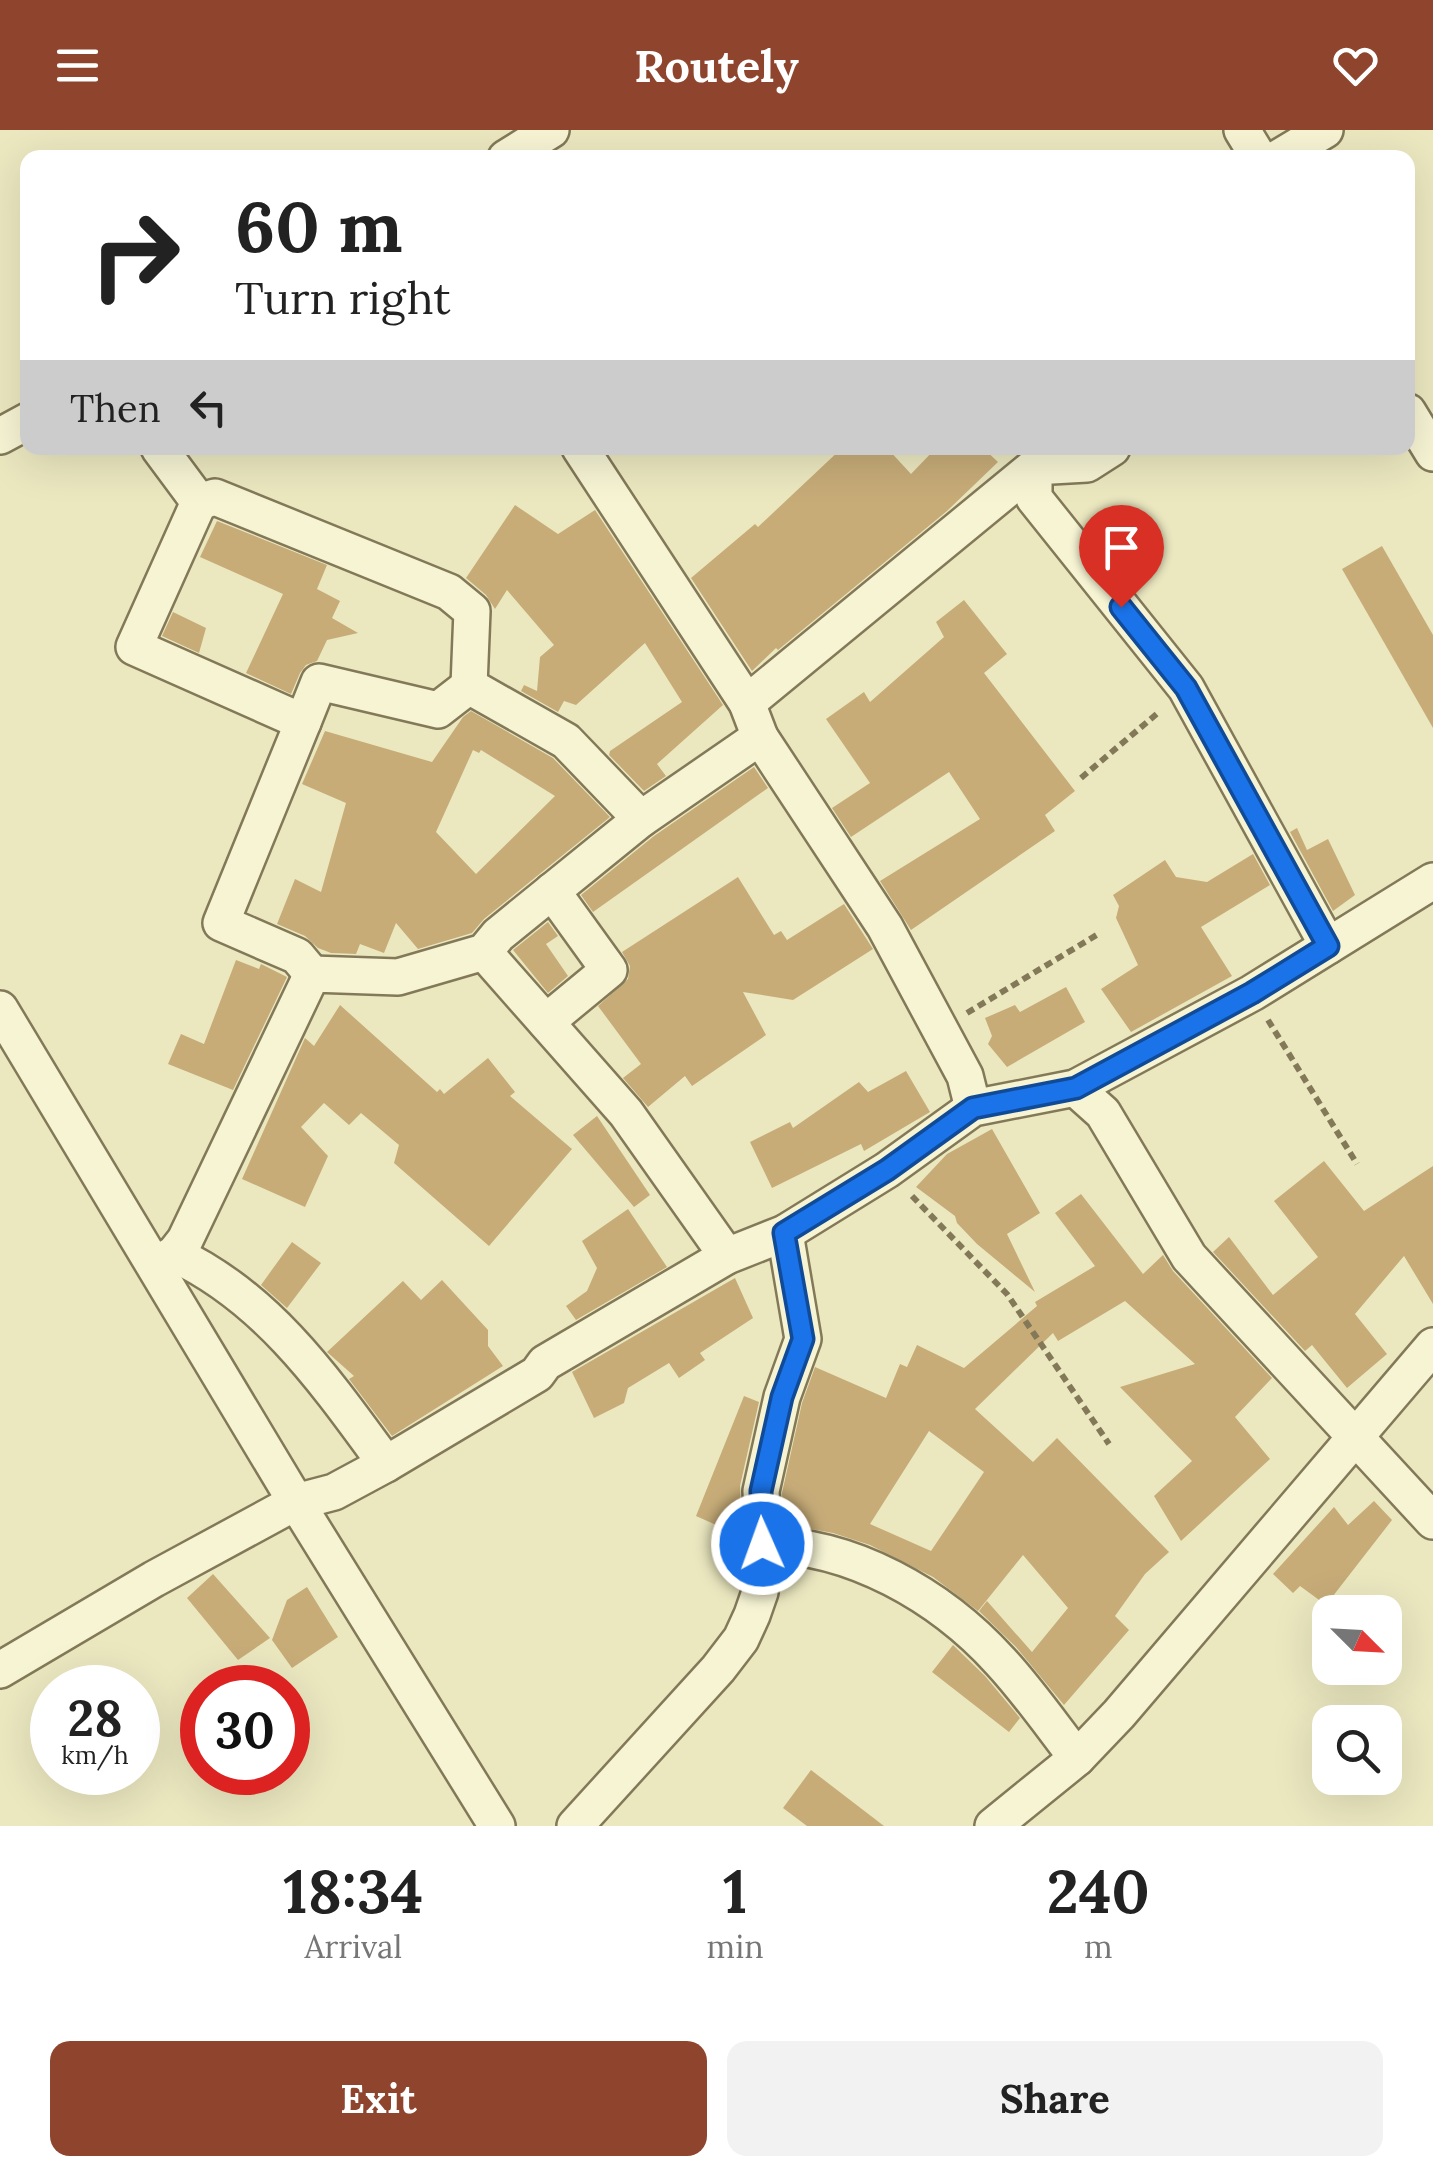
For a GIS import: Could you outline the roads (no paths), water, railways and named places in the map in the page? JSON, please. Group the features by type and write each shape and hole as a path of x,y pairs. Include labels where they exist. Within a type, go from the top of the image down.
{"street":[{"path":"518,150 549,130"},
{"path":"1291,150 1325,130"},
{"path":"1415,423 1433,453"},
{"path":"164,455 198,502"},
{"path":"585,455 746,704 760,737 885,927 965,1076 973,1108"},
{"path":"746,704 1034,467 1087,464 1101,455"},
{"path":"1034,467 1034,498 1186,688 1328,946"},
{"path":"198,502 215,498 449,592 472,611 469,686 438,710 319,682 221,923 297,956 312,974 398,978 484,952 498,935 642,819 760,737"},
{"path":"198,502 134,647 303,722"},
{"path":"469,686 566,741 642,819"},
{"path":"0,1670 296,1502 334,1492 386,1464 537,1374 545,1363 727,1256 784,1233 887,1170 973,1108 1076,1088 1252,993 1433,882"},
{"path":"546,1022 609,970 552,891"},
{"path":"484,952 626,1113 727,1256"},
{"path":"164,1259 185,1240 312,974"},
{"path":"0,1009 164,1259 296,1502 497,1826"},
{"path":"1076,1088 1103,1113 1189,1258 1433,1522"},
{"path":"576,1826 718,1669 740,1639 760,1592 761,1491 782,1397 803,1339 784,1233"},
{"path":"164,1259 198,1265 283,1332 330,1386 386,1464"},
{"path":"993,1826 1078,1758 1119,1714 1433,1346"},
{"path":"762,1544 791,1544 866,1566 963,1624 1001,1661 1078,1758"}]}
